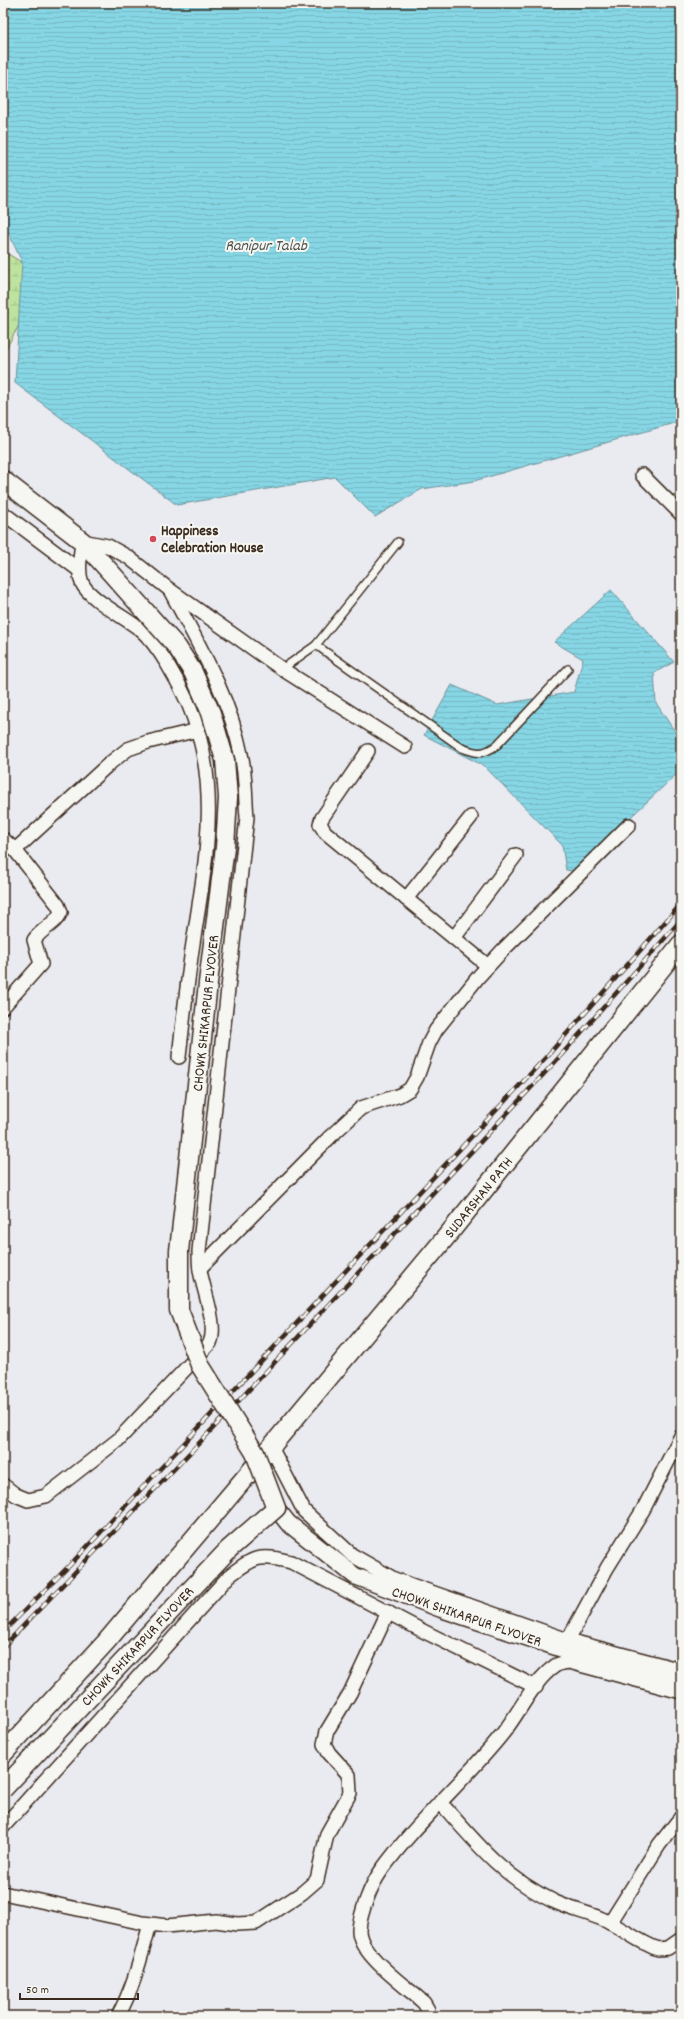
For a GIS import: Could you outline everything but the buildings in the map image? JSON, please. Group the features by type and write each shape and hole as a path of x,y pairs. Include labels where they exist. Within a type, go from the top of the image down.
{"main road":[{"name":"CHOWK SHIKARPUR FLYOVER","path":"3,480 82,541 177,647 193,672 211,713 225,760 228,798 225,847 208,984 179,1251 179,1310 200,1365 255,1453 276,1508 229,1549 3,1789"},
{"name":"SUDARSHAN PATH","path":"3,1754 106,1642 271,1447 451,1230 680,947"}],"street":[{"path":"642,475 681,514"},
{"path":"3,513 79,570"},
{"path":"179,1057 192,951 207,856 209,806 207,769 198,730 187,702 154,644 142,631 92,595 82,584 79,570 82,541 108,546 142,567 170,590 282,670 405,747"},
{"path":"3,1485 16,1495 28,1500 46,1496 118,1440 210,1343 213,1331 200,1268 199,1251 247,817 242,754 231,718 214,677 170,590"},
{"path":"15,850 110,763 128,749 148,742 198,730"},
{"path":"368,751 322,818 320,824 325,832 488,966"},
{"path":"406,899 470,817"},
{"path":"200,1268 331,1136 361,1108 400,1095 410,1089 417,1078 429,1043 436,1030 488,966 629,825"},
{"path":"3,839 15,850 58,905 61,912 59,918 37,935 34,940 41,964 3,1007"},
{"path":"454,938 516,855"},
{"path":"568,1640 607,1568 643,1510 681,1436"},
{"path":"271,1447 304,1511 352,1554 394,1579 568,1640 681,1670"},
{"name":"CHOWK SHIKARPUR FLYOVER","path":"276,1508 288,1523 355,1576 441,1610 565,1650 681,1681"},
{"path":"3,1827 229,1576 249,1561 267,1556 291,1562 536,1687"},
{"path":"3,1893 150,1924 182,1926 216,1921 237,1924 256,1923 302,1893 317,1880 327,1834 350,1793 351,1783 349,1775 329,1753 324,1744 327,1731 350,1693 388,1612"},
{"path":"428,2016 428,2010 424,2003 366,1950 359,1930 365,1904 380,1871 503,1733 536,1687 555,1666 570,1662 681,1692"},
{"path":"440,1802 483,1852 516,1879 554,1902 610,1923 658,1949 668,1948 681,1939"},
{"path":"610,1923 659,1845 681,1817"},
{"path":"118,2016 126,2002 136,1975 150,1924"}],"lane":[{"path":"282,670 316,645 398,542"},
{"path":"316,645 462,748 474,753 486,753 497,745 568,669"}],"green space":[{"path":"3,251 46,277 3,354"}],"water":[{"name":"Ranipur Talab","path":"3,3 681,3 681,421 474,481 422,489 375,517 335,477 177,505 15,383 22,262 3,221"},
{"path":"611,590 674,662 654,673 656,703 681,741 681,770 573,871 566,870 562,845 484,766 424,735 452,685 497,705 574,692 583,659 554,642"}],"railway":[{"path":"3,1632 69,1566 548,1055 681,904"},
{"path":"3,1647 203,1439 555,1062 681,920"}],"place":[{"name":"Happiness Celebration House","path":"153,539"}]}
